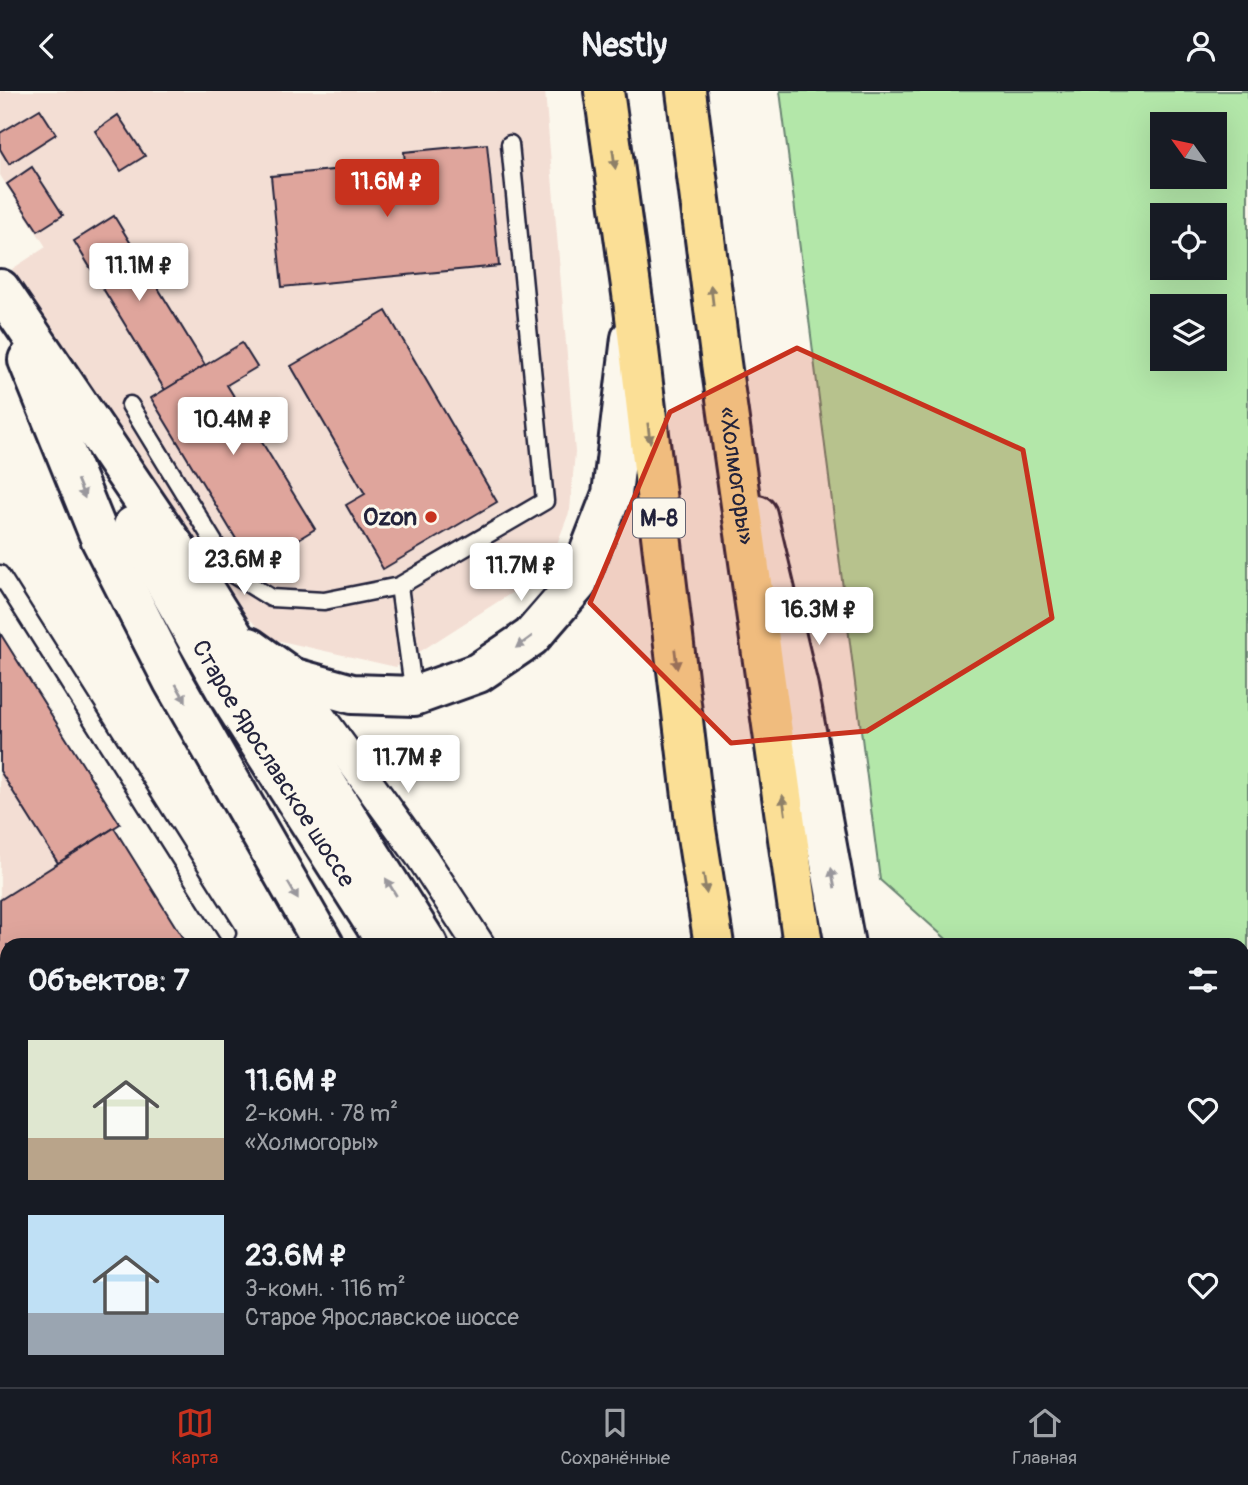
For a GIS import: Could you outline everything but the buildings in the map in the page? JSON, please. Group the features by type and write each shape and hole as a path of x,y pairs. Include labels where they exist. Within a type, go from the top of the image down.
{"highway":[{"name":"М-8","path":"604,91 634,309 696,830 713,938"},
{"name":"«Холмогоры»","path":"686,91 721,363 802,938"}],"main road":[{"name":"Старое Ярославское шоссе","path":"0,289 223,619 424,938"},
{"name":"Старое Ярославское шоссе","path":"0,289 101,540 173,681 320,938"},
{"name":"Старое Ярославское шоссе","path":"0,289 229,696 384,938"},
{"path":"223,619 255,652 290,677 352,694 414,696 478,673 531,637 577,583 612,494 634,309"},
{"path":"721,363 798,688 844,938"}],"street":[{"path":"290,677 423,859 474,938"}],"lane":[{"path":"131,405 234,575 271,598 324,601 399,586 545,501 510,144"},
{"path":"0,574 227,933"},
{"path":"399,586 414,696"}],"highlighted area":[{"path":"797,348 1023,450 1052,618 867,731 731,743 590,603 670,412"}],"shaded area":[{"path":"0,91 545,91 575,452 570,510 547,570 396,667 272,639 213,587 12,269 46,247 0,175"},
{"path":"0,662 169,938 0,938"}],"green space":[{"path":"780,91 1248,91 1248,938 945,938 880,880"}],"place":[{"name":"Ozon","path":"431,517"}]}
